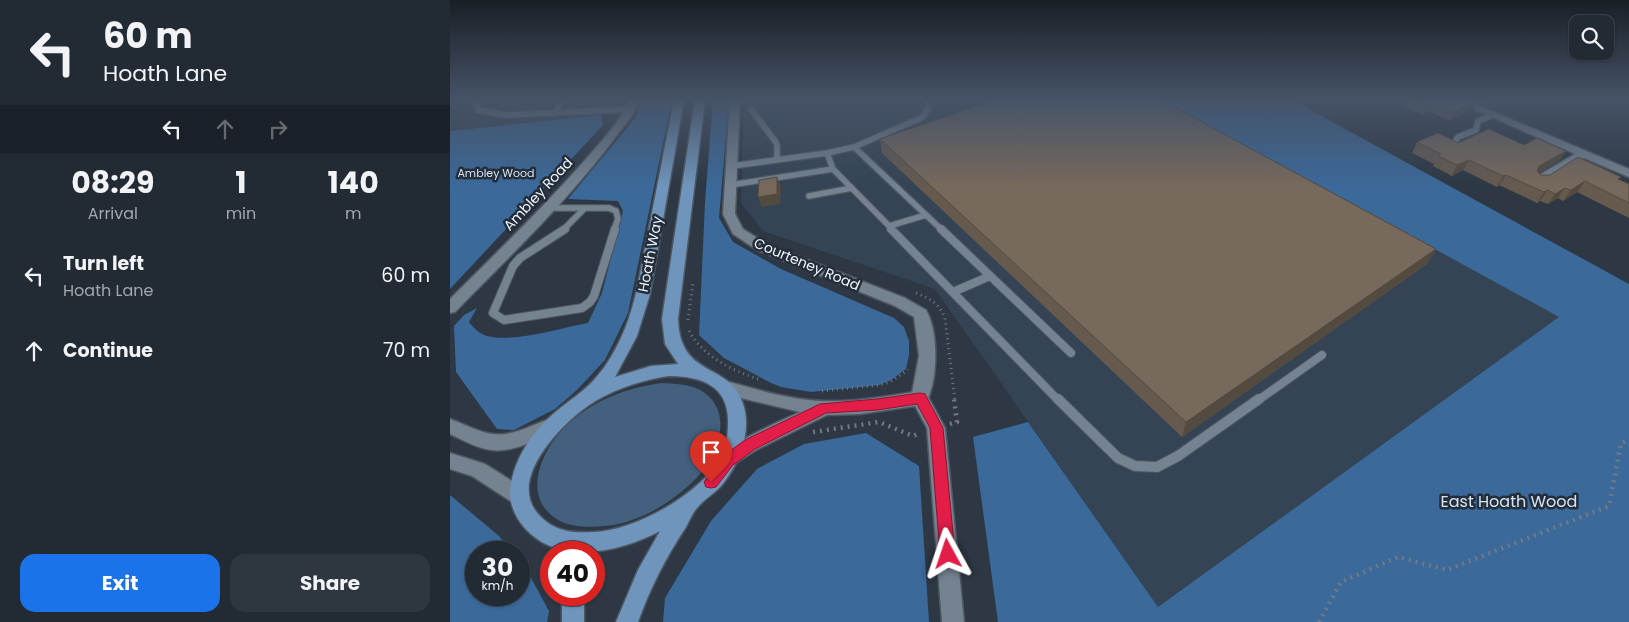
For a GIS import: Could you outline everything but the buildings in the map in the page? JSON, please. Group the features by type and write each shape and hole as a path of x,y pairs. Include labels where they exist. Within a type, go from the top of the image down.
{"main road":[{"name":"Hoath Way","path":"589,396 625,348 636,322 643,294 674,129"},
{"name":"Hoath Way","path":"696,129 670,319 670,338 679,356 697,372"},
{"path":"551,541 533,525 524,512 519,496 522,478 528,461 538,443 566,413 589,396 616,384 647,374 672,370 697,372 709,376 726,388 736,402 738,415 737,431 728,460 711,482 691,501 665,519 636,532 601,541"},
{"path":"627,622 636,595 650,566 691,501"},
{"path":"573,606 573,622"}],"street":[{"name":"Ambley Road","path":"452,308 548,208 606,144 616,129"},
{"name":"Courteney Road","path":"734,129 729,214 735,228 745,238 900,302 921,314 927,339 928,362 920,398"},
{"path":"1525,129 1629,173"},
{"path":"1538,181 1583,154"},
{"path":"726,388 755,396 877,404 920,398 936,428 953,622"},
{"path":"728,460 750,444 823,400"},
{"path":"450,426 490,442 525,437 552,426"},
{"path":"450,461 478,470 519,496"}],"lane":[{"path":"766,129 777,146 777,160"},
{"path":"732,166 828,153 854,147 895,129"},
{"path":"1453,145 1458,137 1473,133 1476,129"},
{"path":"870,140 890,139"},
{"path":"854,147 1070,352"},
{"path":"828,153 833,169 952,292 1102,443 1118,458 1135,466 1156,467 1178,456 1322,355"},
{"path":"730,185 833,169"},
{"path":"808,196 852,188"},
{"path":"548,208 609,208 616,211 618,219 594,296 582,308 504,320 492,312 513,266 520,258 564,230 584,209"},
{"path":"889,226 926,215"},
{"path":"952,292 990,276"}],"path":[{"path":"693,280 691,308 687,325 692,338 709,354 742,374 765,382"},
{"path":"823,400 890,382 905,370"},
{"path":"806,433 879,422 913,436"},
{"path":"1319,622 1341,582 1398,556 1447,570 1609,506 1621,443 1629,440"}],"shaded area":[{"path":"450,129 469,129 450,131"},
{"path":"743,129 1215,129 1560,317 1158,607 935,289 763,231 741,203"},
{"path":"662,383 685,385 700,390 713,402 718,412 720,433 717,445 713,455 700,474 680,493 657,509 618,524 594,527 577,526 560,521 548,512 541,501 538,489 538,476 541,463 547,451 564,428 586,410 609,397 635,388"}],"green space":[{"name":"Ambley Wood","path":"469,129 599,129 450,289 450,153 450,131"},
{"path":"626,129 666,129 628,313 605,360 577,390 555,409 514,430 497,429 456,372 454,326 464,315 477,308 469,322 482,334 498,338 538,334 588,323 602,293 623,211 618,201 568,199"},
{"path":"711,129 727,129 719,218 733,242 781,269 894,318 904,327 909,341 906,369 891,380 879,385 811,392 781,387 724,358 699,335 705,202"},
{"name":"East Hoath Wood","path":"1215,129 1345,129 1629,284 1629,622 998,622 973,437 1028,422 1158,607 1559,317"},
{"path":"866,433 919,466 929,622 663,622 665,598 711,521 757,469 804,444"},
{"path":"450,495 503,541 465,541 465,606 530,606 530,576 540,594 540,606 546,606 549,611 547,622 450,622"}],"route":[{"path":"711,482 728,460 750,444 824,408 877,404 920,398 936,428 948,554"}]}
